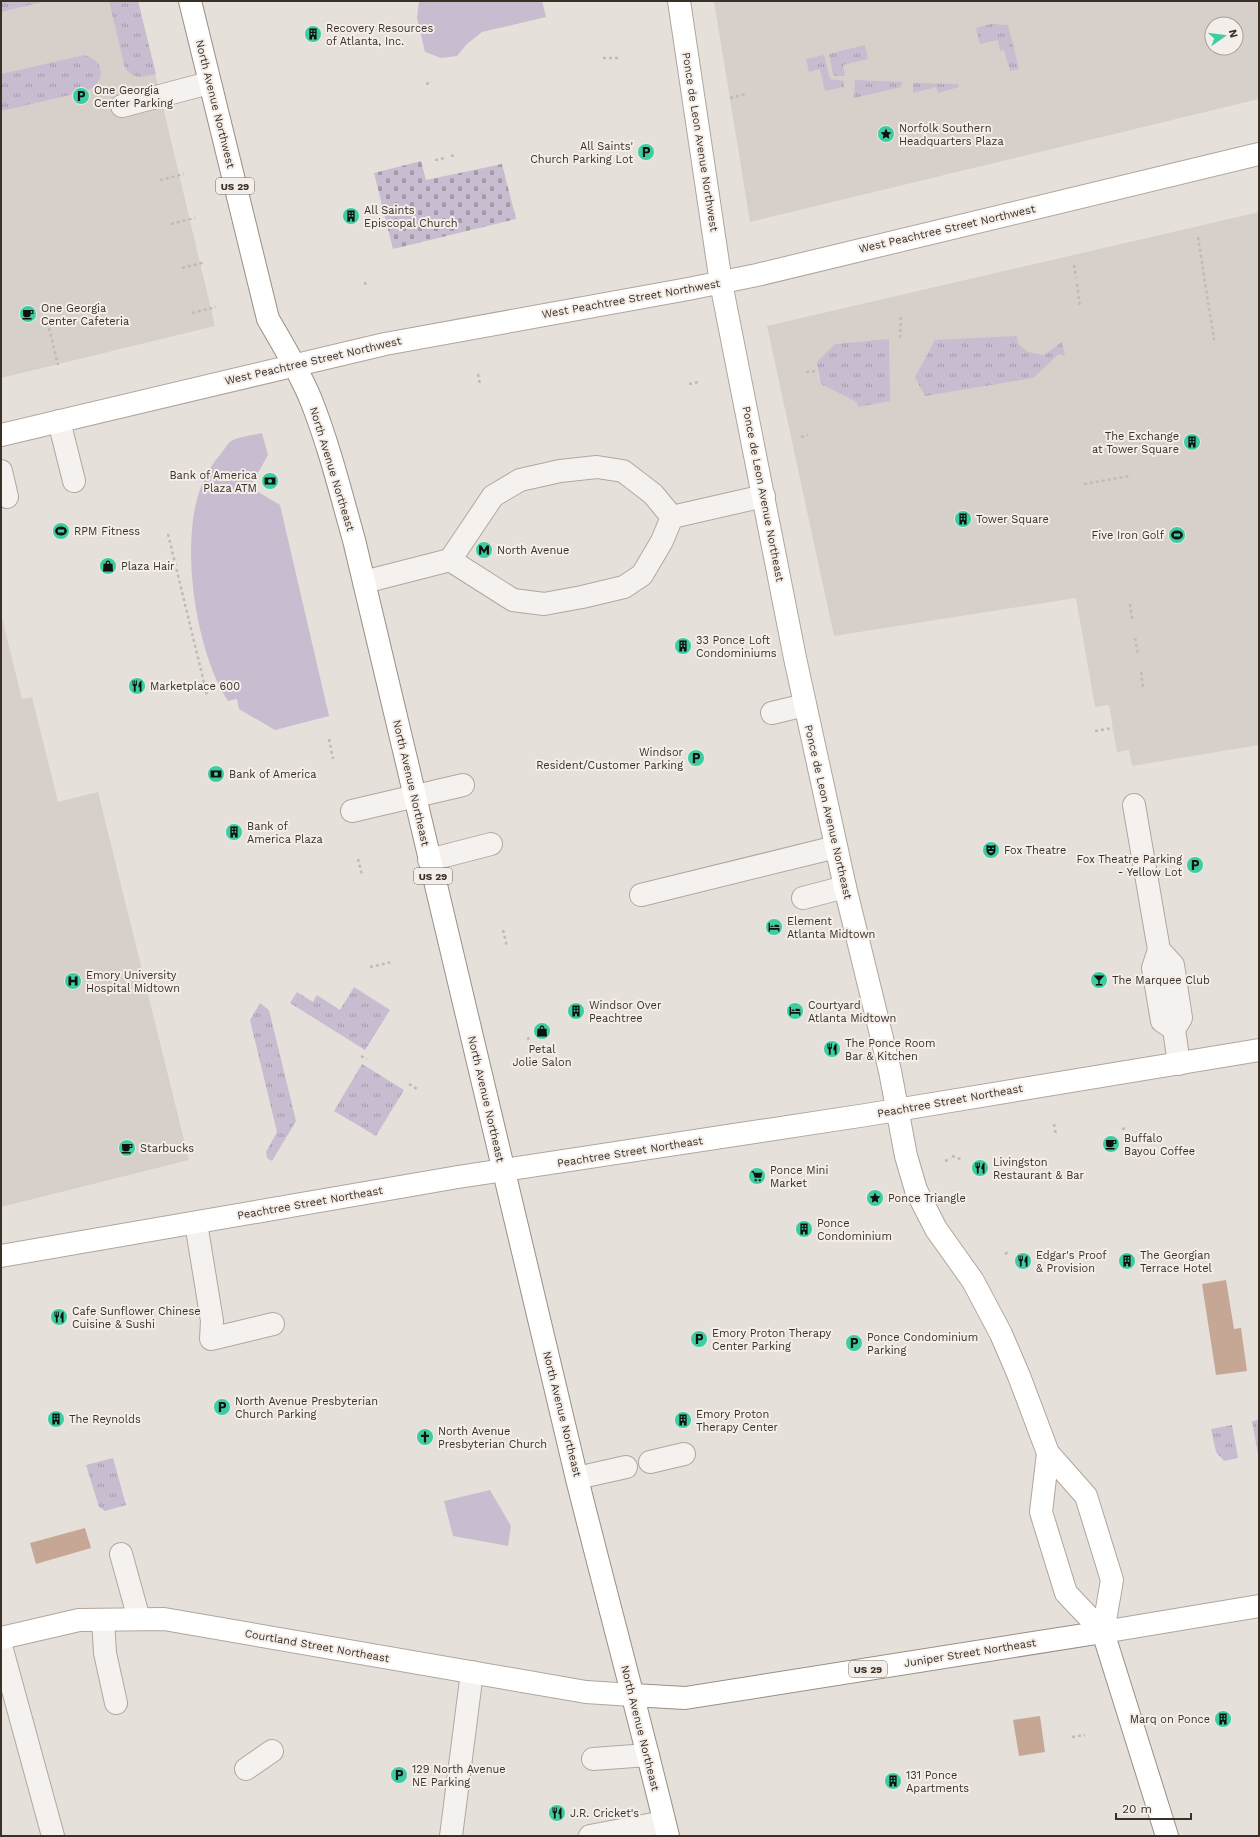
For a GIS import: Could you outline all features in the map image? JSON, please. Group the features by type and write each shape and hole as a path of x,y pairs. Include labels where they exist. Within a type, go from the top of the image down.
{"main road":[{"name":"North Avenue Northwest","path":"190,1 268,319 295,365"},
{"name":"Ponce de Leon Avenue Northwest","path":"679,1 722,282"},
{"name":"West Peachtree Street Northwest","path":"1,435 385,344 722,282 1259,154"},
{"name":"Ponce de Leon Avenue Northeast","path":"722,282 805,705 845,887 888,1063 906,1156 916,1190 936,1229 973,1282 1001,1334 1019,1376 1048,1453 1086,1496 1112,1580 1103,1632"},
{"name":"North Avenue Northeast","path":"295,365 311,400 334,470 364,582 577,1478 666,1829"},
{"name":"Peachtree Street Northeast","path":"1,1256 450,1178 897,1110 1259,1050"},
{"name":"Ponce de Leon Avenue Northeast","path":"1048,1453 1041,1512 1066,1593 1103,1632 1168,1836"},
{"name":"Juniper Street Northeast","path":"633,1695 685,1698 1259,1606"},
{"name":"Courtland Street Northeast","path":"1,1638 79,1620 164,1619 586,1692 633,1695"}],"street":[{"path":"122,106 209,83"},
{"path":"60,421 74,481"},
{"path":"364,582 450,560 493,496 520,480 560,471 597,467 623,471 653,494 672,517"},
{"path":"1,471 7,497"},
{"path":"672,517 764,496"},
{"path":"450,560 513,600 544,604 582,597 624,587 642,575 662,541 672,517"},
{"path":"772,713 805,705"},
{"path":"352,811 464,785"},
{"path":"1134,805 1159,950 1153,968 1162,1021 1174,1029 1179,1064"},
{"path":"430,860 491,844"},
{"path":"640,895 836,847"},
{"path":"803,898 845,887"},
{"path":"196,1223 212,1321 211,1339 274,1324"},
{"path":"650,1462 684,1454"},
{"path":"577,1478 626,1467"},
{"path":"121,1554 139,1619"},
{"path":"103,1620 105,1653 116,1703"},
{"path":"1,1646 52,1836"},
{"path":"450,1836 472,1672"},
{"path":"246,1769 272,1751"},
{"path":"593,1759 648,1755"},
{"path":"590,1836 666,1829"}],"path":[{"path":"603,58 620,58"},
{"path":"426,84 432,82"},
{"path":"730,98 746,94"},
{"path":"451,156 456,155"},
{"path":"435,160 445,158"},
{"path":"160,180 184,174"},
{"path":"502,181 507,178"},
{"path":"479,194 486,190"},
{"path":"171,224 195,218"},
{"path":"1198,237 1214,340"},
{"path":"182,268 205,262"},
{"path":"1074,265 1076,278"},
{"path":"365,282 366,288"},
{"path":"1077,284 1080,307"},
{"path":"192,313 216,306"},
{"path":"900,338 901,314"},
{"path":"50,328 58,365"},
{"path":"806,372 818,372"},
{"path":"478,374 480,385"},
{"path":"689,384 698,382"},
{"path":"801,436 808,435"},
{"path":"1084,484 1130,476"},
{"path":"168,534 207,696"},
{"path":"1130,604 1132,619"},
{"path":"1135,638 1138,654"},
{"path":"1141,672 1143,688"},
{"path":"1095,731 1113,728"},
{"path":"329,739 333,759"},
{"path":"358,860 362,875"},
{"path":"503,930 506,947"},
{"path":"370,967 392,962"},
{"path":"528,1037 530,1047"},
{"path":"361,1056 367,1059"},
{"path":"410,1084 416,1089"},
{"path":"1054,1124 1056,1135"},
{"path":"1122,1129 1126,1128"},
{"path":"945,1161 952,1157 963,1160"},
{"path":"1072,1737 1085,1735"}],"shaded area":[{"path":"1,1 138,1 215,326 1,378"},
{"path":"714,1 1259,1 1259,99 750,222"},
{"path":"1259,212 1259,745 1132,766 1129,750 1117,752 1109,705 1095,707 1076,598 834,636 767,326"},
{"name":"Emory University Hospital Midtown","path":"1,614 22,699 32,697 58,802 98,792 189,1160 1,1207"},
{"path":"1226,1280 1234,1329 1241,1328 1247,1371 1216,1375 1202,1284"},
{"path":"85,1528 91,1548 36,1564 30,1543"},
{"path":"1040,1716 1045,1752 1019,1756 1013,1720"}],"green space":[{"path":"1,1 46,1 1,12"},
{"path":"109,1 138,1 156,74 139,77 132,74 125,68"},
{"path":"419,1 542,1 546,17 482,32 467,44 457,56 441,58 425,52 417,18"},
{"path":"991,24 1008,25 1019,69 1010,71 1004,50 1000,51 998,40 980,44 976,28"},
{"path":"865,45 868,59 843,65 845,76 835,76 833,74 829,54"},
{"path":"84,55 96,62 101,72 98,82 93,87 87,91 1,111 1,74"},
{"path":"824,55 830,79 844,81 844,87 825,91 820,69 809,72 806,59"},
{"path":"855,80 902,82 901,87 854,98"},
{"path":"913,83 958,84 959,87 938,93 936,87 913,93"},
{"path":"421,161 426,180 502,164 516,219 393,249 374,173"},
{"path":"1017,336 1018,344 1028,352 1044,355 1062,342 1065,356 1059,354 1033,378 925,396 915,377 935,340"},
{"path":"889,339 890,401 858,407 857,402 821,384 817,362 835,344"},
{"path":"262,433 268,455 250,487 280,505 329,716 275,730 239,709 237,699 228,701 216,679 199,624 191,562 192,532 196,505 203,482 208,472 230,442 241,437"},
{"path":"354,987 390,1010 365,1050 290,1003 297,992 313,1002 317,995 340,1010"},
{"path":"260,1003 269,1010 296,1121 272,1161 267,1158 266,1152 277,1132 250,1020"},
{"path":"362,1064 404,1090 376,1136 334,1111"},
{"path":"1259,1420 1259,1454 1258,1454 1252,1421"},
{"path":"1232,1425 1238,1458 1224,1461 1216,1452 1211,1429"},
{"path":"113,1458 126,1505 105,1511 99,1507 86,1465"},
{"path":"490,1490 511,1526 508,1546 453,1536 444,1501"}],"place":[{"name":"Recovery Resources of Atlanta, Inc.","path":"313,34"},
{"name":"One Georgia Center Parking","path":"81,96"},
{"name":"Norfolk Southern Headquarters Plaza","path":"886,134"},
{"name":"All Saints' Church Parking Lot","path":"646,152"},
{"name":"All Saints Episcopal Church","path":"351,216"},
{"name":"One Georgia Center Cafeteria","path":"28,314"},
{"name":"The Exchange at Tower Square","path":"1192,442"},
{"name":"Bank of America Plaza ATM","path":"270,481"},
{"name":"Tower Square","path":"963,519"},
{"name":"RPM Fitness","path":"61,531"},
{"name":"Five Iron Golf","path":"1177,535"},
{"name":"North Avenue","path":"484,550"},
{"name":"Plaza Hair","path":"108,566"},
{"name":"33 Ponce Loft Condominiums","path":"683,646"},
{"name":"Marketplace 600","path":"137,686"},
{"name":"Windsor Resident/Customer Parking","path":"696,758"},
{"name":"Bank of America","path":"216,774"},
{"name":"Bank of America Plaza","path":"234,832"},
{"name":"Fox Theatre","path":"991,850"},
{"name":"Fox Theatre Parking - Yellow Lot","path":"1195,865"},
{"name":"Element Atlanta Midtown","path":"774,927"},
{"name":"The Marquee Club","path":"1099,980"},
{"name":"Emory University Hospital Midtown","path":"73,981"},
{"name":"Windsor Over Peachtree","path":"576,1011"},
{"name":"Courtyard Atlanta Midtown","path":"795,1011"},
{"name":"Petal Jolie Salon","path":"542,1031"},
{"name":"The Ponce Room Bar & Kitchen","path":"832,1049"},
{"name":"Buffalo Bayou Coffee","path":"1111,1144"},
{"name":"Starbucks","path":"127,1148"},
{"name":"Livingston Restaurant & Bar","path":"980,1168"},
{"name":"Ponce Mini Market","path":"757,1176"},
{"name":"Ponce Triangle","path":"875,1198"},
{"name":"Ponce Condominium","path":"804,1229"},
{"name":"Edgar's Proof & Provision","path":"1023,1261"},
{"name":"The Georgian Terrace Hotel","path":"1127,1261"},
{"name":"Cafe Sunflower Chinese Cuisine & Sushi","path":"59,1317"},
{"name":"Emory Proton Therapy Center Parking","path":"699,1339"},
{"name":"Ponce Condominium Parking","path":"854,1343"},
{"name":"North Avenue Presbyterian Church Parking","path":"222,1407"},
{"name":"The Reynolds","path":"56,1419"},
{"name":"Emory Proton Therapy Center","path":"683,1420"},
{"name":"North Avenue Presbyterian Church","path":"425,1437"},
{"name":"Marq on Ponce","path":"1223,1719"},
{"name":"129 North Avenue NE Parking","path":"399,1775"},
{"name":"131 Ponce Apartments","path":"893,1781"},
{"name":"J.R. Cricket's","path":"557,1813"}]}
